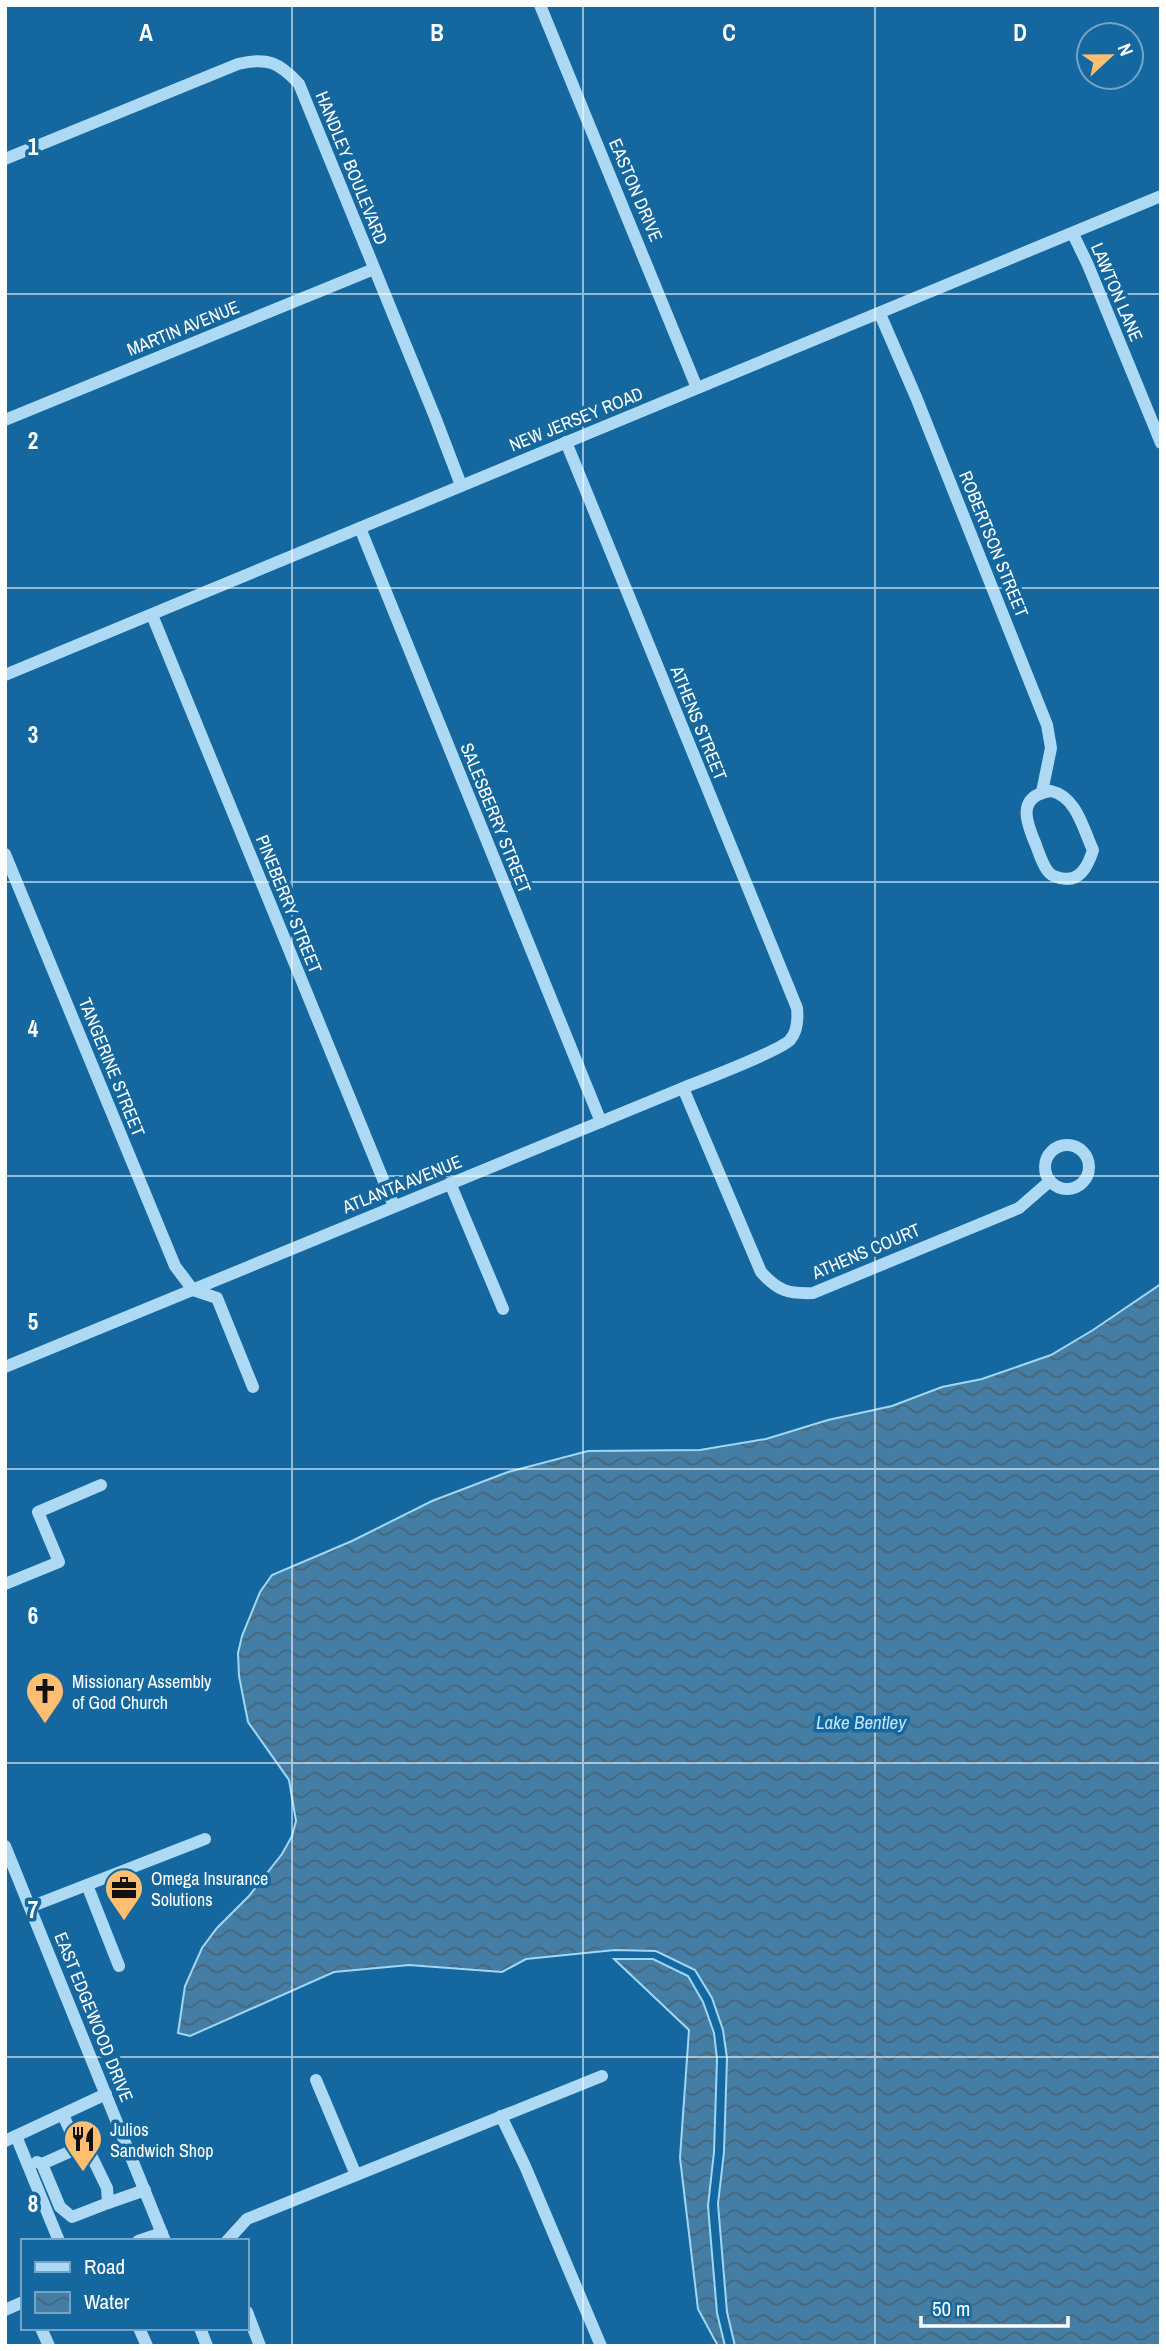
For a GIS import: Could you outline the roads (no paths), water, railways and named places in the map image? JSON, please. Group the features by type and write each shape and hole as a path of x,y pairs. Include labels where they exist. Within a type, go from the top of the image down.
{"street":[{"name":"EASTON DRIVE","path":"540,5 697,388"},
{"name":"HANDLEY BOULEVARD","path":"5,159 238,64 256,60 274,63 288,71 299,84 436,417 461,485"},
{"name":"NEW JERSEY ROAD","path":"5,675 1161,196"},
{"name":"LAWTON LANE","path":"1073,234 1161,443"},
{"name":"MARTIN AVENUE","path":"5,420 374,269"},
{"name":"ROBERTSON STREET","path":"880,314 916,397 1047,725 1051,748 1042,792 1034,797 1028,806 1027,824 1047,871 1055,877 1074,878 1083,873 1093,850 1069,799 1061,793 1042,792"},
{"name":"ATHENS STREET","path":"566,442 797,1008 797,1018"},
{"name":"SALESBERRY STREET","path":"360,528 601,1122"},
{"name":"PINEBERRY STREET","path":"152,615 394,1206"},
{"name":"TANGERINE STREET","path":"5,854 175,1266 193,1290"},
{"name":"ATLANTA AVENUE","path":"5,1367 772,1050 790,1040 798,1023 797,1018"},
{"name":"ATHENS COURT","path":"683,1088 761,1272 773,1286 793,1294 813,1293 1019,1208 1050,1181"},
{"path":"450,1183 503,1309"},
{"path":"193,1290 217,1298 253,1387"},
{"path":"5,1584 59,1562 38,1512 101,1485"},
{"path":"30,1907 205,1839"},
{"name":"EAST EDGEWOOD DRIVE","path":"5,1846 163,2237"},
{"path":"87,1885 119,1966"},
{"path":"229,2239 247,2218 601,2076"},
{"path":"316,2080 356,2175"},
{"path":"58,2239 25,2157 10,2138 106,2094"},
{"path":"63,2115 78,2148 91,2155 107,2188 108,2203"},
{"path":"501,2116 601,2346"},
{"path":"42,2164 78,2148"},
{"path":"25,2157 42,2164 60,2207 72,2217 145,2190"},
{"path":"5,2310 21,2303"},
{"path":"248,2315 260,2346"},
{"path":"42,2330 49,2346"},
{"path":"140,2330 147,2346"}],"water":[{"name":"Lake Bentley","path":"1161,1284 1161,2346 735,2346 727,2312 718,2204 724,2152 727,2058 723,2030 712,1998 695,1970 656,1951 615,1950 526,1959 502,1972 409,1965 334,1972 190,2036 178,2033 185,1986 202,1948 282,1854 292,1836 296,1821 289,1780 248,1722 239,1676 238,1653 242,1636 260,1592 272,1575 352,1541 432,1501 508,1472 588,1451 700,1450 766,1439 828,1420 892,1406 942,1387 982,1379 1051,1355"},
{"path":"614,1959 653,1959 688,1976 703,2002 714,2033 717,2059 714,2152 708,2206 717,2313 725,2346 718,2346 698,2309 680,2158 689,2030"}],"place":[{"name":"Missionary Assembly of God Church","path":"45,1725"},
{"name":"Omega Insurance Solutions","path":"124,1922"},
{"name":"Julios Sandwich Shop","path":"83,2173"}]}
